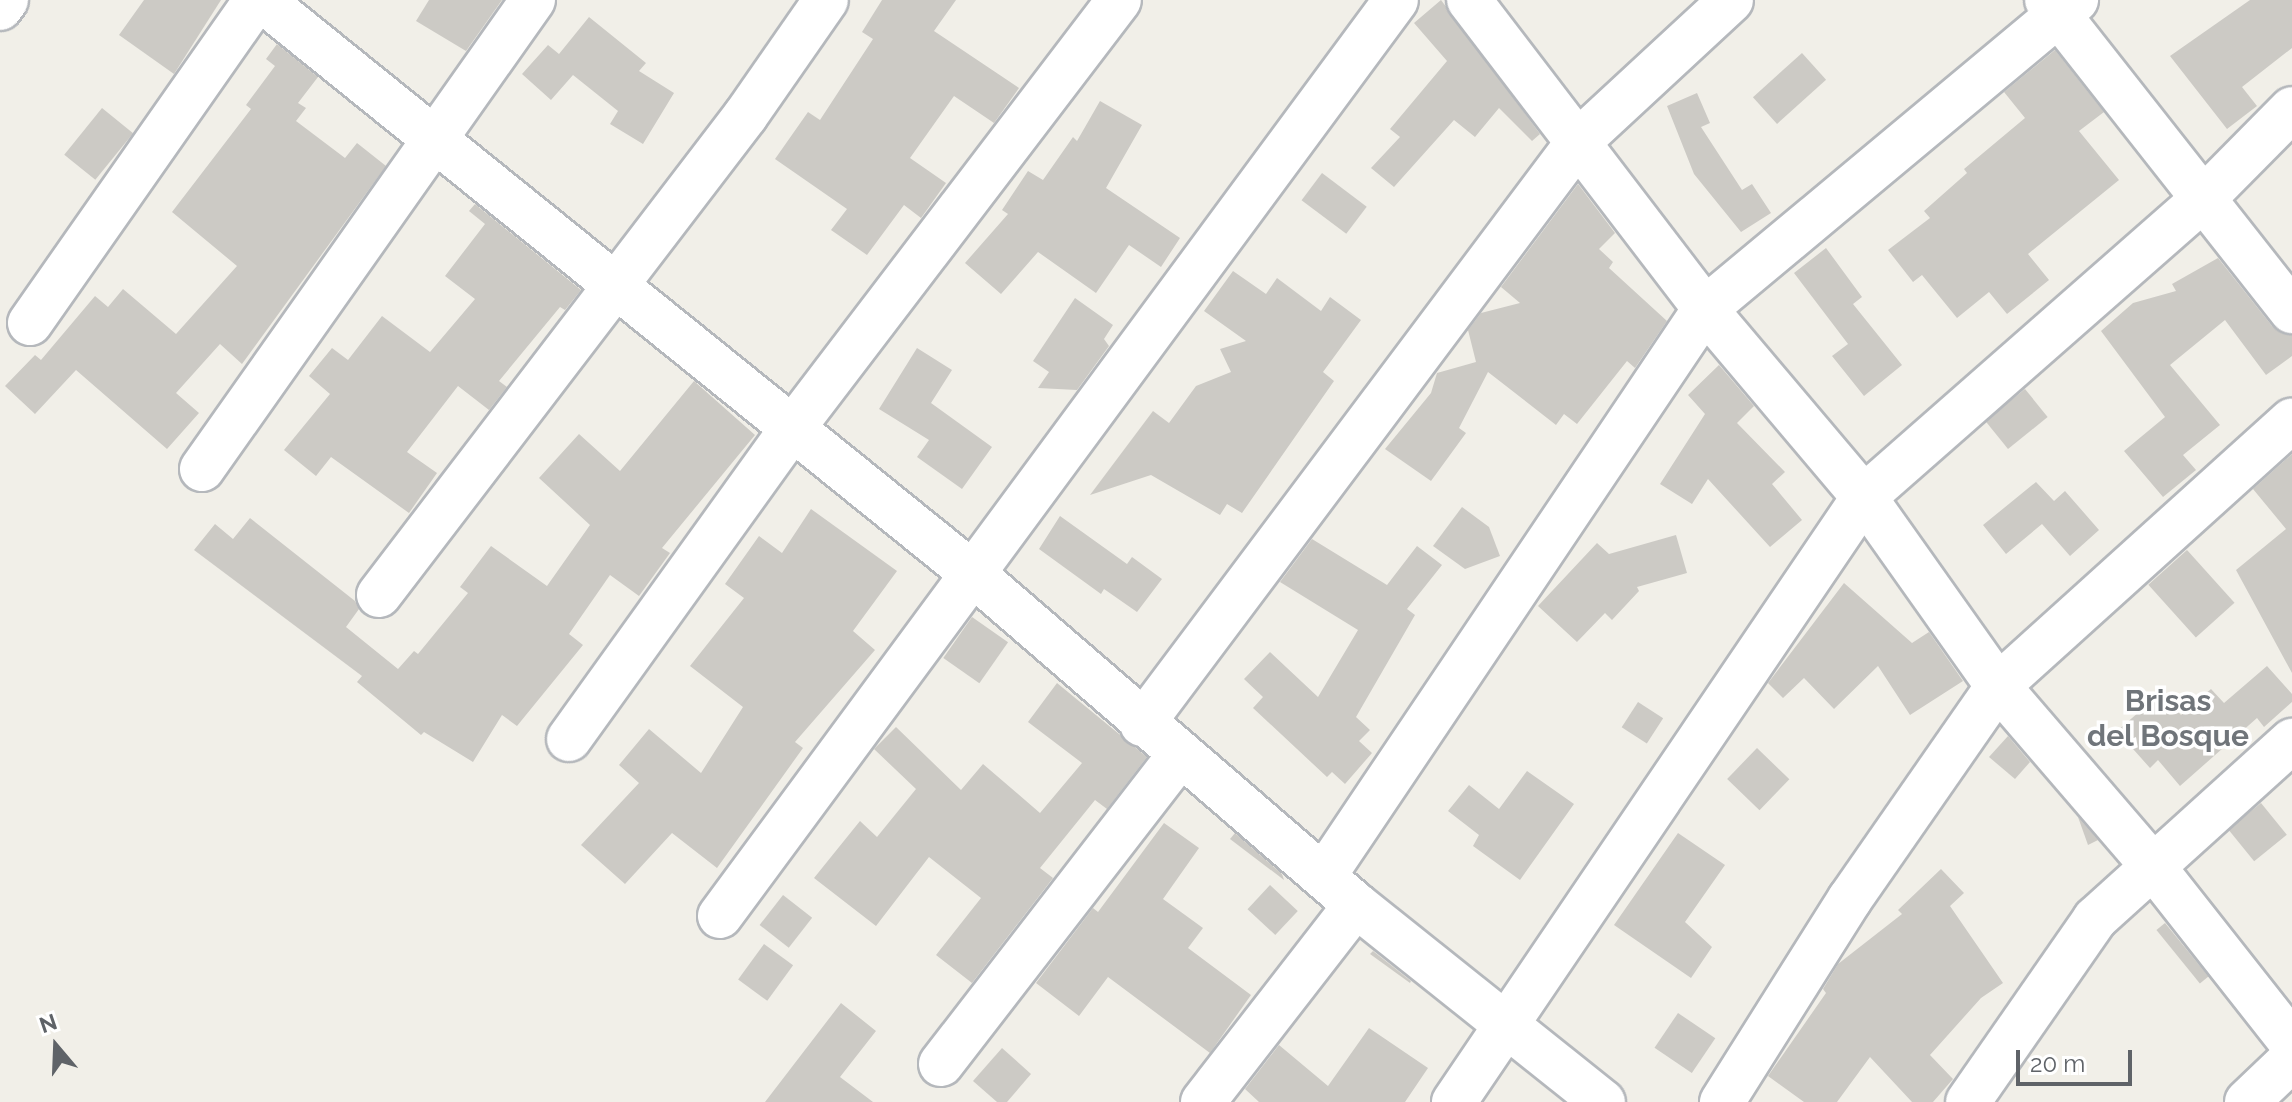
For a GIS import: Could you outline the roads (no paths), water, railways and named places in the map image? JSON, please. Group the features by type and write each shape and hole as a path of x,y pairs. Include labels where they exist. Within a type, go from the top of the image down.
{"street":[{"path":"0,8 6,0"},
{"path":"30,323 256,0"},
{"path":"262,0 973,574 1179,756 1325,874 1356,905 1603,1102"},
{"path":"202,469 432,137 533,0"},
{"path":"379,595 615,286 826,0"},
{"path":"569,739 792,429 1119,0"},
{"path":"720,916 1396,0"},
{"path":"1469,0 1705,309 1864,497 1998,686 2151,864 2292,1043"},
{"path":"1142,724 1579,141 1731,0"},
{"path":"1325,874 1705,309 2061,6 2292,311"},
{"path":"1454,1102 1864,497 2204,198 2292,109"},
{"path":"1722,1102 1850,899 1998,686 2292,420"},
{"path":"1984,1094 2095,919 2151,864 2292,741"},
{"path":"941,1064 1179,756"},
{"path":"1203,1102 1356,905"},
{"path":"2247,1102 2292,1059"}],"district":[{"name":"Brisas del Bosque","path":"2168,718"}]}
